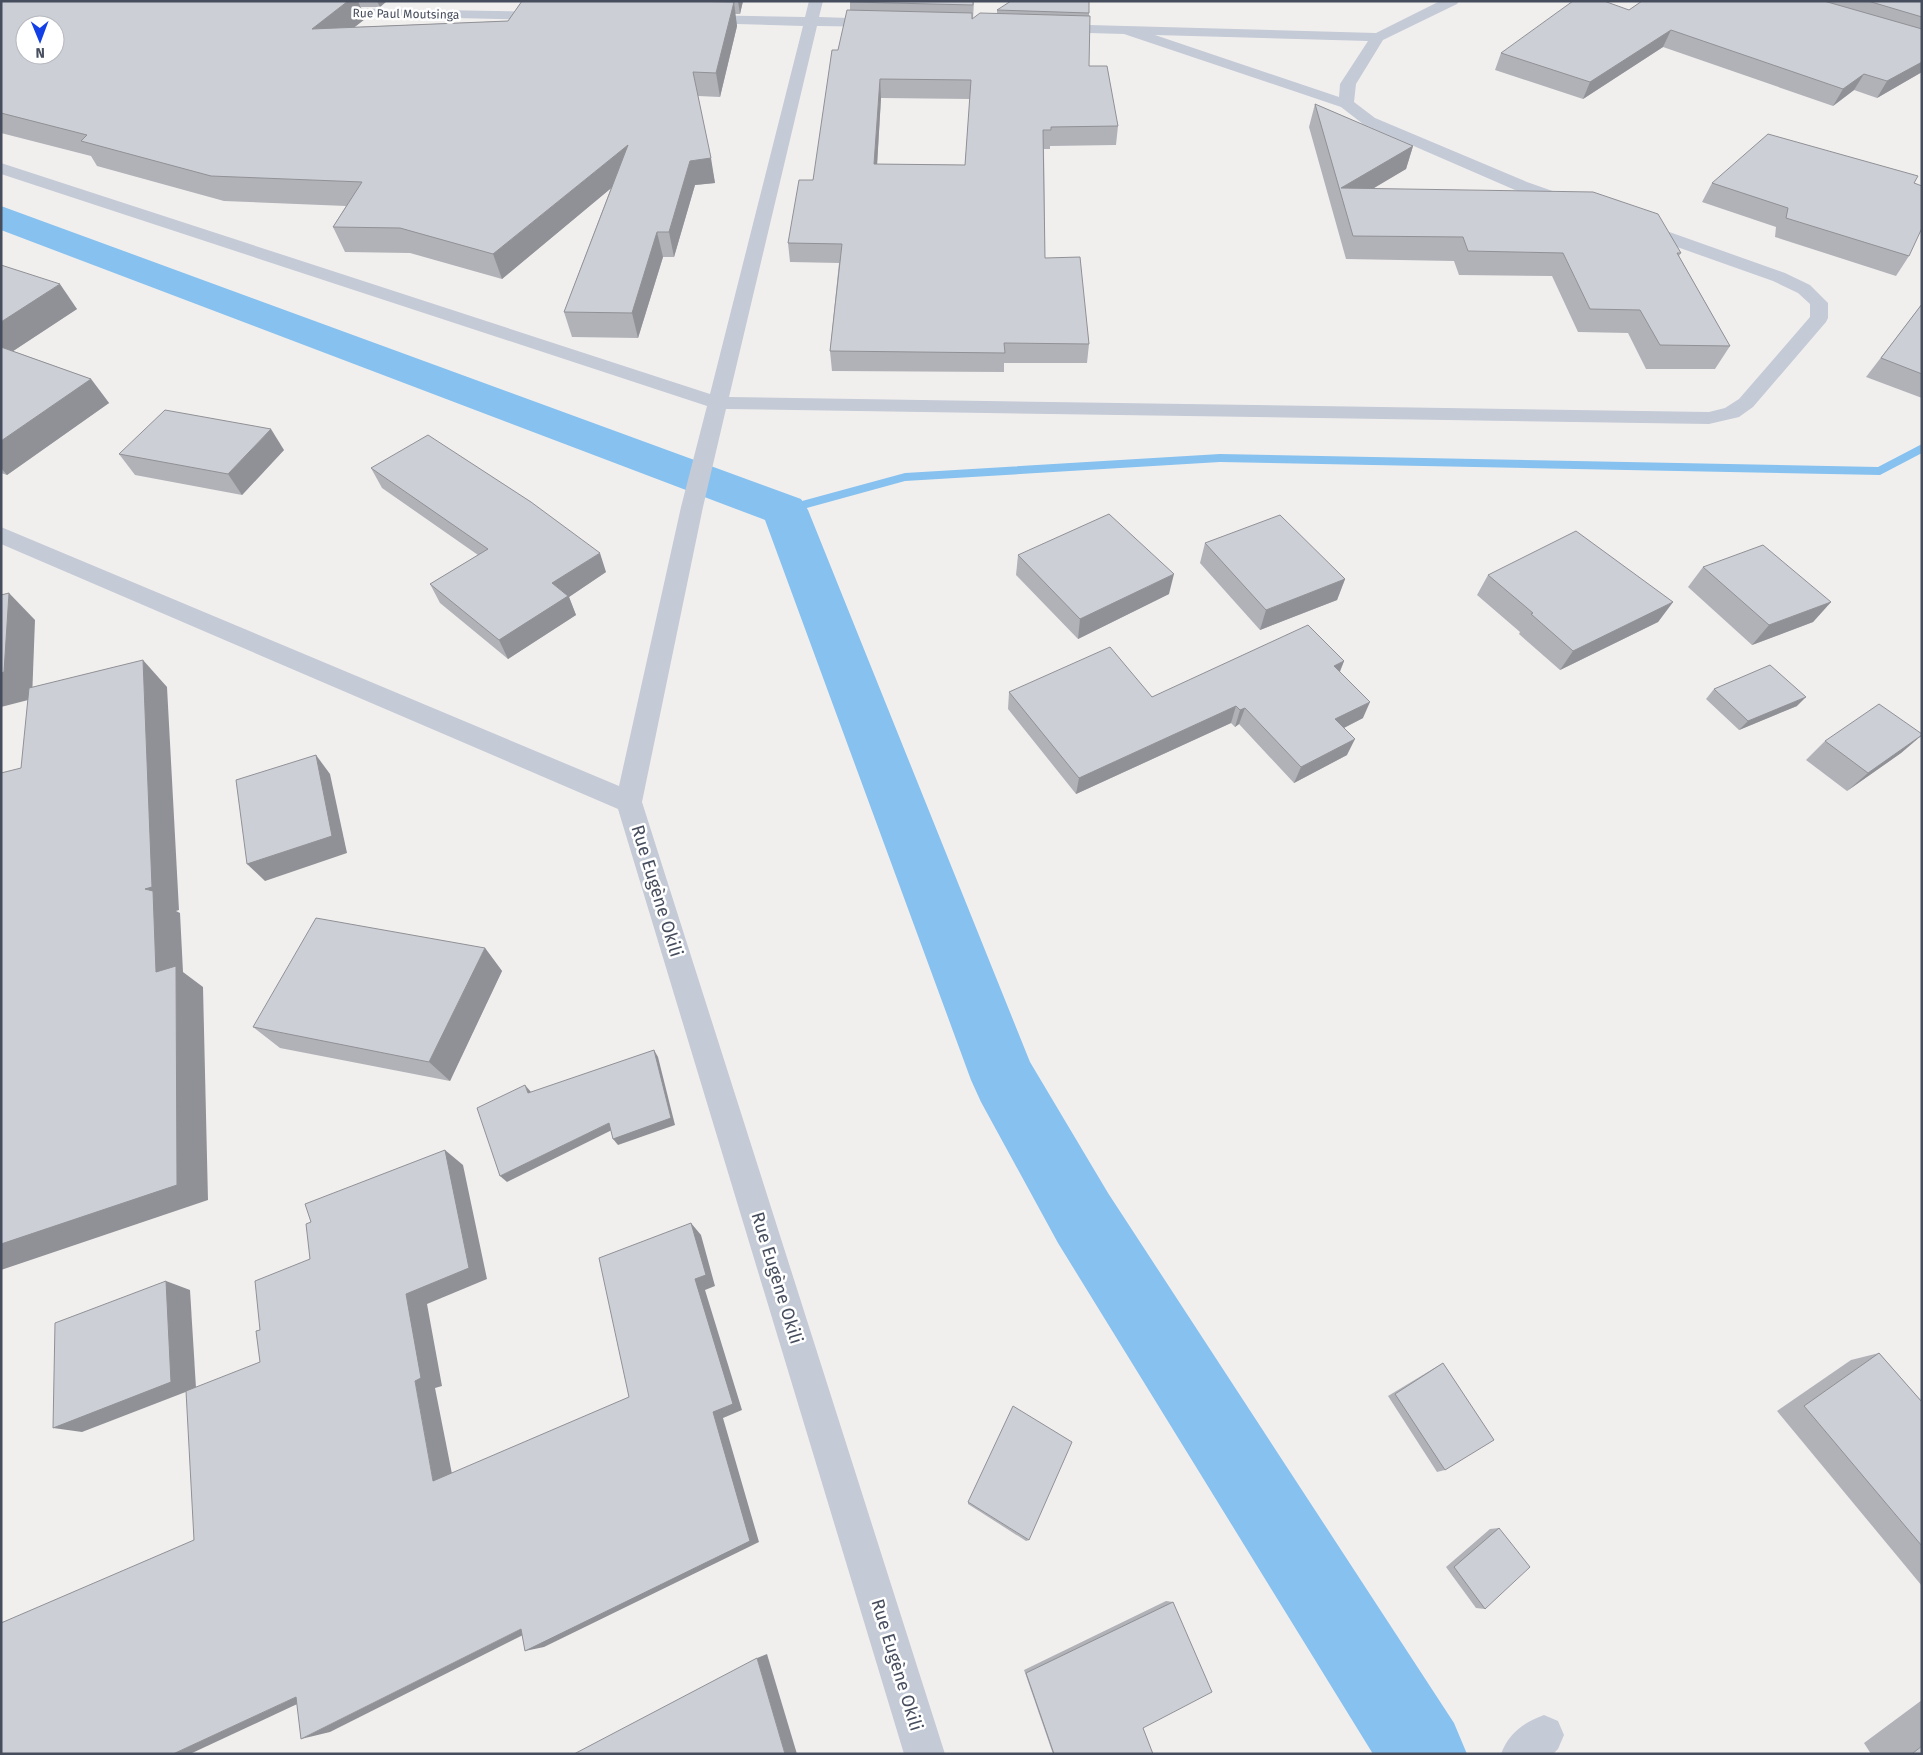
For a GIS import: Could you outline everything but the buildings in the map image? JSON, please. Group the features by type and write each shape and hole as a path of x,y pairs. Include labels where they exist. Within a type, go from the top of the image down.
{"street":[{"path":"1,535 629,802 692,507 712,434 816,1"},
{"path":"1036,28 1378,37 1452,1"},
{"name":"Rue Paul Moutsinga","path":"311,12 560,16"},
{"path":"690,19 898,24"},
{"path":"1125,30 1346,104 1369,121 1521,186 1586,208"},
{"path":"1346,104 1348,84 1378,37"},
{"path":"1,168 718,403 1709,418 1732,414 1746,404 1819,318 1818,303 1804,289 1779,277 1622,222"},
{"name":"Rue Eugène Okili","path":"629,802 925,1754"}],"waterway":[{"path":"1,217 785,510 1004,1080 1083,1218 1423,1754"},
{"path":"785,510 905,477 1220,458 1880,471 1922,448"}]}
